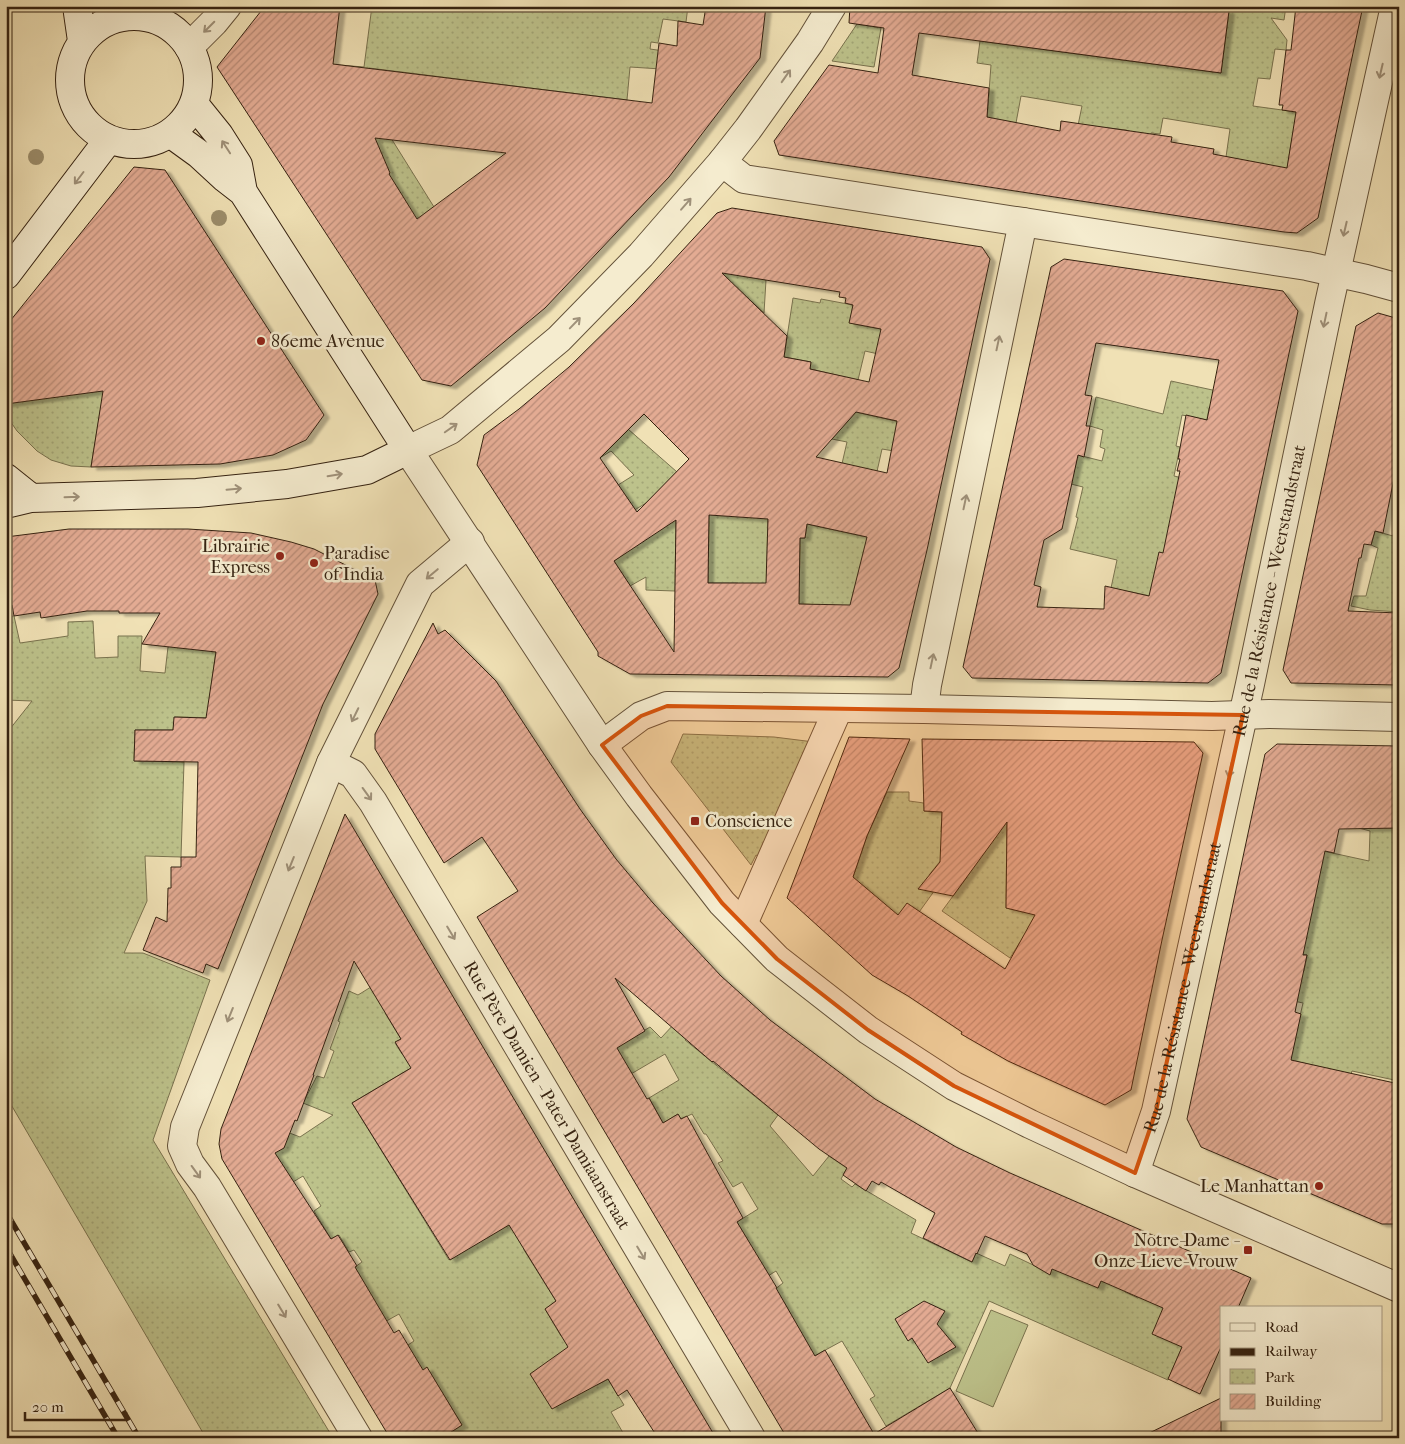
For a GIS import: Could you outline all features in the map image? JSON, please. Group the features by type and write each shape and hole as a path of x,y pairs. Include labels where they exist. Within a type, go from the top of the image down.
{"street":[{"path":"77,6 82,41"},
{"path":"189,47 227,6"},
{"path":"6,478 18,501 197,493 288,484 368,470 450,430 559,340 641,255 748,130 810,42 832,6"},
{"name":"Rue de la Résistance - Weerstandstraat","path":"1135,1173 1156,1111 1395,6"},
{"path":"141,12 164,23 178,33 189,47 195,60 198,75 197,90 194,104 180,125 170,133 156,140 141,144 126,144 109,139 94,131 80,116 72,98 69,78 73,59 82,41 98,27 118,17 133,16 141,12"},
{"path":"194,104 238,165 243,192"},
{"path":"170,133 199,154 243,192 408,450 602,745 722,903 777,959 868,1030 954,1086 1135,1173 1399,1288"},
{"path":"6,275 109,139"},
{"path":"722,162 744,178 1298,265 1336,272 1399,288"},
{"path":"924,709 927,685 1023,222"},
{"path":"358,1438 207,1187 190,1164 182,1146 185,1128 331,763 420,584 470,542"},
{"path":"602,745 641,716 667,706 924,709 1212,716 1269,714 1399,717"},
{"path":"743,924 838,709"},
{"name":"Rue Père Damien - Pater Damiaanstraat","path":"331,763 353,774 373,802 751,1438"}],"highlighted area":[{"path":"667,706 1243,715 1156,1111 1135,1173 954,1086 868,1030 777,959 722,903 602,745 641,716"}],"green space":[{"path":"372,6 688,6 686,22 663,19 658,43 651,42 650,49 664,51 661,69 630,67 627,100 369,68 366,98 434,207 418,243 326,64 364,67"},
{"path":"1209,6 1286,6 1284,20 1271,18 1287,40 1286,50 1275,49 1270,79 1258,78 1253,106 1333,117 1327,143 1292,138 1287,169 1226,157 1230,129 1163,118 1160,134 1151,133 1150,138 1126,130 1108,128 1076,135 1082,106 1021,96 1016,123 987,119 991,65 977,63 980,41 1221,73 1229,11 1208,8"},
{"path":"857,24 881,28 874,67 832,61"},
{"path":"730,266 766,280 764,313 722,274"},
{"path":"793,298 820,303 821,299 853,305 850,323 881,329 896,358 865,351 858,380 810,369 811,362 784,357"},
{"path":"169,371 102,401 91,467 71,466 51,460 37,451 17,431 6,415 6,404"},
{"path":"1171,381 1217,391 1213,408 1209,408 1207,420 1182,415 1176,446 1180,447 1174,476 1183,478 1155,597 1111,588 1117,560 1070,549 1083,487 1071,484 1078,455 1102,461 1105,449 1100,447 1103,430 1090,426 1096,397 1163,414"},
{"path":"856,412 900,422 894,451 882,449 876,476 841,468 847,442 832,439"},
{"path":"628,429 677,472 646,503 612,524 618,485 634,475 611,451 598,459"},
{"path":"1399,509 1399,612 1370,610 1351,606 1354,596 1366,596 1378,548 1371,545 1375,531 1393,536"},
{"path":"768,511 766,615 738,583 708,583 709,514"},
{"path":"676,516 675,591 646,590 646,577 630,586 614,561"},
{"path":"807,524 867,537 876,607 799,604 800,538 805,538"},
{"path":"14,616 20,643 68,636 68,622 93,621 95,658 118,657 118,636 142,636 140,671 165,673 168,647 220,620 209,703 220,718 175,717 173,730 135,730 134,761 184,762 181,857 145,856 147,901 124,953 143,953 210,980 153,1140 333,1438 206,1438 6,1096 6,734 32,701 6,700 6,617"},
{"path":"683,734 774,737 814,742 762,858 756,855 751,865 671,762"},
{"path":"887,792 909,792 909,801 924,803 924,811 942,812 941,832 976,833 1007,815 1006,908 1079,924 1075,952 1020,942 1010,958 942,911 967,877 941,860 929,875 940,883 904,933 853,877 867,836"},
{"path":"1340,823 1370,828 1399,828 1399,1035 1395,1046 1399,1047 1399,1081 1352,1071 1351,1074 1290,1060 1303,1003 1280,998 1304,971 1307,955 1288,951 1314,849 1369,861 1370,831"},
{"path":"379,982 393,1008 385,1013 401,1039 395,1043 402,1054 408,1051 416,1065 352,1103 449,1260 521,1217 524,1250 556,1301 545,1309 561,1336 575,1327 597,1385 608,1379 624,1405 611,1412 626,1438 451,1438 448,1434 462,1425 427,1368 416,1375 408,1345 414,1341 399,1314 381,1324 355,1267 362,1262 354,1250 349,1252 339,1235 331,1239 314,1211 321,1206 303,1176 293,1182 272,1154 274,1127 300,1137 333,1115 303,1103 317,1076 324,1078 334,1051 330,1049 340,1022 338,1021 349,991 358,995"},
{"path":"675,1023 689,1035 685,1040 778,1115 770,1126 813,1176 829,1156 847,1168 841,1179 852,1187 855,1184 916,1220 911,1233 972,1262 976,1253 1005,1266 1010,1254 1050,1273 1058,1256 1098,1288 1101,1281 1125,1289 1125,1292 1138,1298 1141,1292 1191,1326 1168,1380 989,1301 950,1388 886,1426 870,1399 875,1396 842,1341 807,1360 792,1317 784,1302 770,1293 783,1283 776,1271 768,1276 737,1222 758,1209 742,1182 733,1187 718,1163 723,1161 692,1114 681,1119 678,1114 663,1123 649,1098 679,1080 665,1054 631,1074 615,1048 650,1027 661,1038"},
{"path":"991,1310 1028,1325 993,1407 956,1391"}],"building":[{"path":"265,6 340,6 333,64 652,103 659,43 677,46 678,21 703,25 706,6 766,6 760,58 669,177 545,308 451,386 422,380 217,67","holes":["375,138 506,153 417,219 389,174"]},
{"path":"850,6 1197,6 1229,11 1221,73 919,33 912,75 989,88 987,117 1060,131 1061,121 1172,137 1171,142 1214,149 1213,154 1287,168 1296,112 1282,110 1283,105 1279,105 1286,50 1291,50 1296,6 1363,6 1318,218 1297,233 1284,232 779,155 774,141 829,65 878,73 884,28 849,23"},
{"path":"134,167 165,170 324,415 306,440 273,455 220,464 91,467 103,391 6,404 6,326"},
{"path":"732,208 982,247 990,259 927,550 899,668 888,677 630,674 598,656 598,652 477,465 484,435 519,409 569,367 634,303 717,213","holes":["722,273 840,292 839,297 846,298 845,303 853,305 849,323 881,329 869,382 810,369 811,362 784,357 787,336","856,412 897,421 887,473 816,457","644,414 689,459 637,512 600,458","709,515 768,519 766,583 708,583","676,520 674,652 614,561","807,524 867,537 850,605 799,604 800,538 805,538"]},
{"path":"1064,259 1283,291 1298,311 1221,673 1208,683 972,678 963,667 1051,267","holes":["1096,343 1219,360 1207,420 1186,415 1178,459 1180,459 1177,471 1180,471 1163,553 1159,552 1149,596 1105,586 1104,609 1037,607 1041,587 1034,585 1044,540 1062,529 1078,455 1084,457 1090,426 1086,426 1092,396 1085,395"]},
{"path":"1378,313 1399,319 1399,454 1383,533 1375,531 1371,545 1364,544 1361,558 1359,558 1348,611 1399,613 1399,685 1291,683 1283,670 1356,326"},
{"path":"69,529 188,529 251,533 314,549 375,580 378,594 323,704 218,969 206,964 203,973 143,950 156,917 167,922 168,888 171,888 171,867 181,867 181,857 196,857 198,762 134,761 135,730 173,730 174,717 206,718 216,652 142,644 160,613 87,611 41,618 40,612 14,616 12,605 6,606 6,537"},
{"path":"433,623 438,634 445,630 496,681 580,809 616,859 653,903 721,976 770,1020 875,1099 956,1147 1010,1173 1251,1278 1239,1306 1220,1306 1220,1349 1200,1394 1168,1379 1182,1347 1152,1334 1163,1308 1101,1281 1098,1288 1052,1269 1050,1275 1033,1265 1027,1254 985,1236 972,1262 923,1238 935,1213 881,1182 879,1185 872,1181 866,1191 843,1175 847,1168 819,1149 712,1062 615,978 645,1031 617,1048 663,1123 678,1114 681,1119 687,1116 743,1218 737,1222 815,1356 825,1350 874,1434 950,1388 981,1438 787,1438 477,917 518,891 482,837 444,863 375,749 375,734"},
{"path":"849,737 910,739 867,836 853,877 898,915 907,903 1005,969 1035,915 1006,908 1007,822 953,896 918,889 940,862 942,812 924,811 922,739 1194,742 1203,753 1131,1090 1105,1105 1008,1061 961,1034 962,1032 908,996 872,975 787,898"},
{"path":"1277,744 1399,746 1399,828 1339,829 1334,853 1325,851 1303,955 1307,955 1295,1012 1301,1014 1291,1060 1399,1084 1399,1224 1382,1224 1201,1147 1187,1119 1265,754"},
{"path":"345,814 716,1438 658,1438 627,1390 618,1396 608,1379 552,1409 530,1374 568,1347 545,1309 556,1301 509,1225 450,1260 352,1103 411,1068 395,1042 401,1039 354,961 297,1121 295,1120 284,1148 275,1153 331,1239 338,1235 394,1333 399,1330 423,1370 427,1367 462,1425 442,1438 390,1438 222,1159 219,1144 221,1129"},
{"path":"924,1301 945,1311 937,1324 956,1347 928,1363 912,1338 908,1341 895,1319"},
{"path":"1220,1398 1221,1438 1139,1438"}],"railway":[{"path":"6,1212 139,1438"},
{"path":"6,1247 118,1438"}],"place":[{"name":"86eme Avenue","path":"261,341"},
{"name":"Librairie Express","path":"280,556"},
{"name":"Paradise of India","path":"314,563"},
{"name":"Conscience","path":"695,821"},
{"name":"Le Manhattan","path":"1319,1186"},
{"name":"Notre-Dame - Onze-Lieve-Vrouw","path":"1248,1250"}]}
